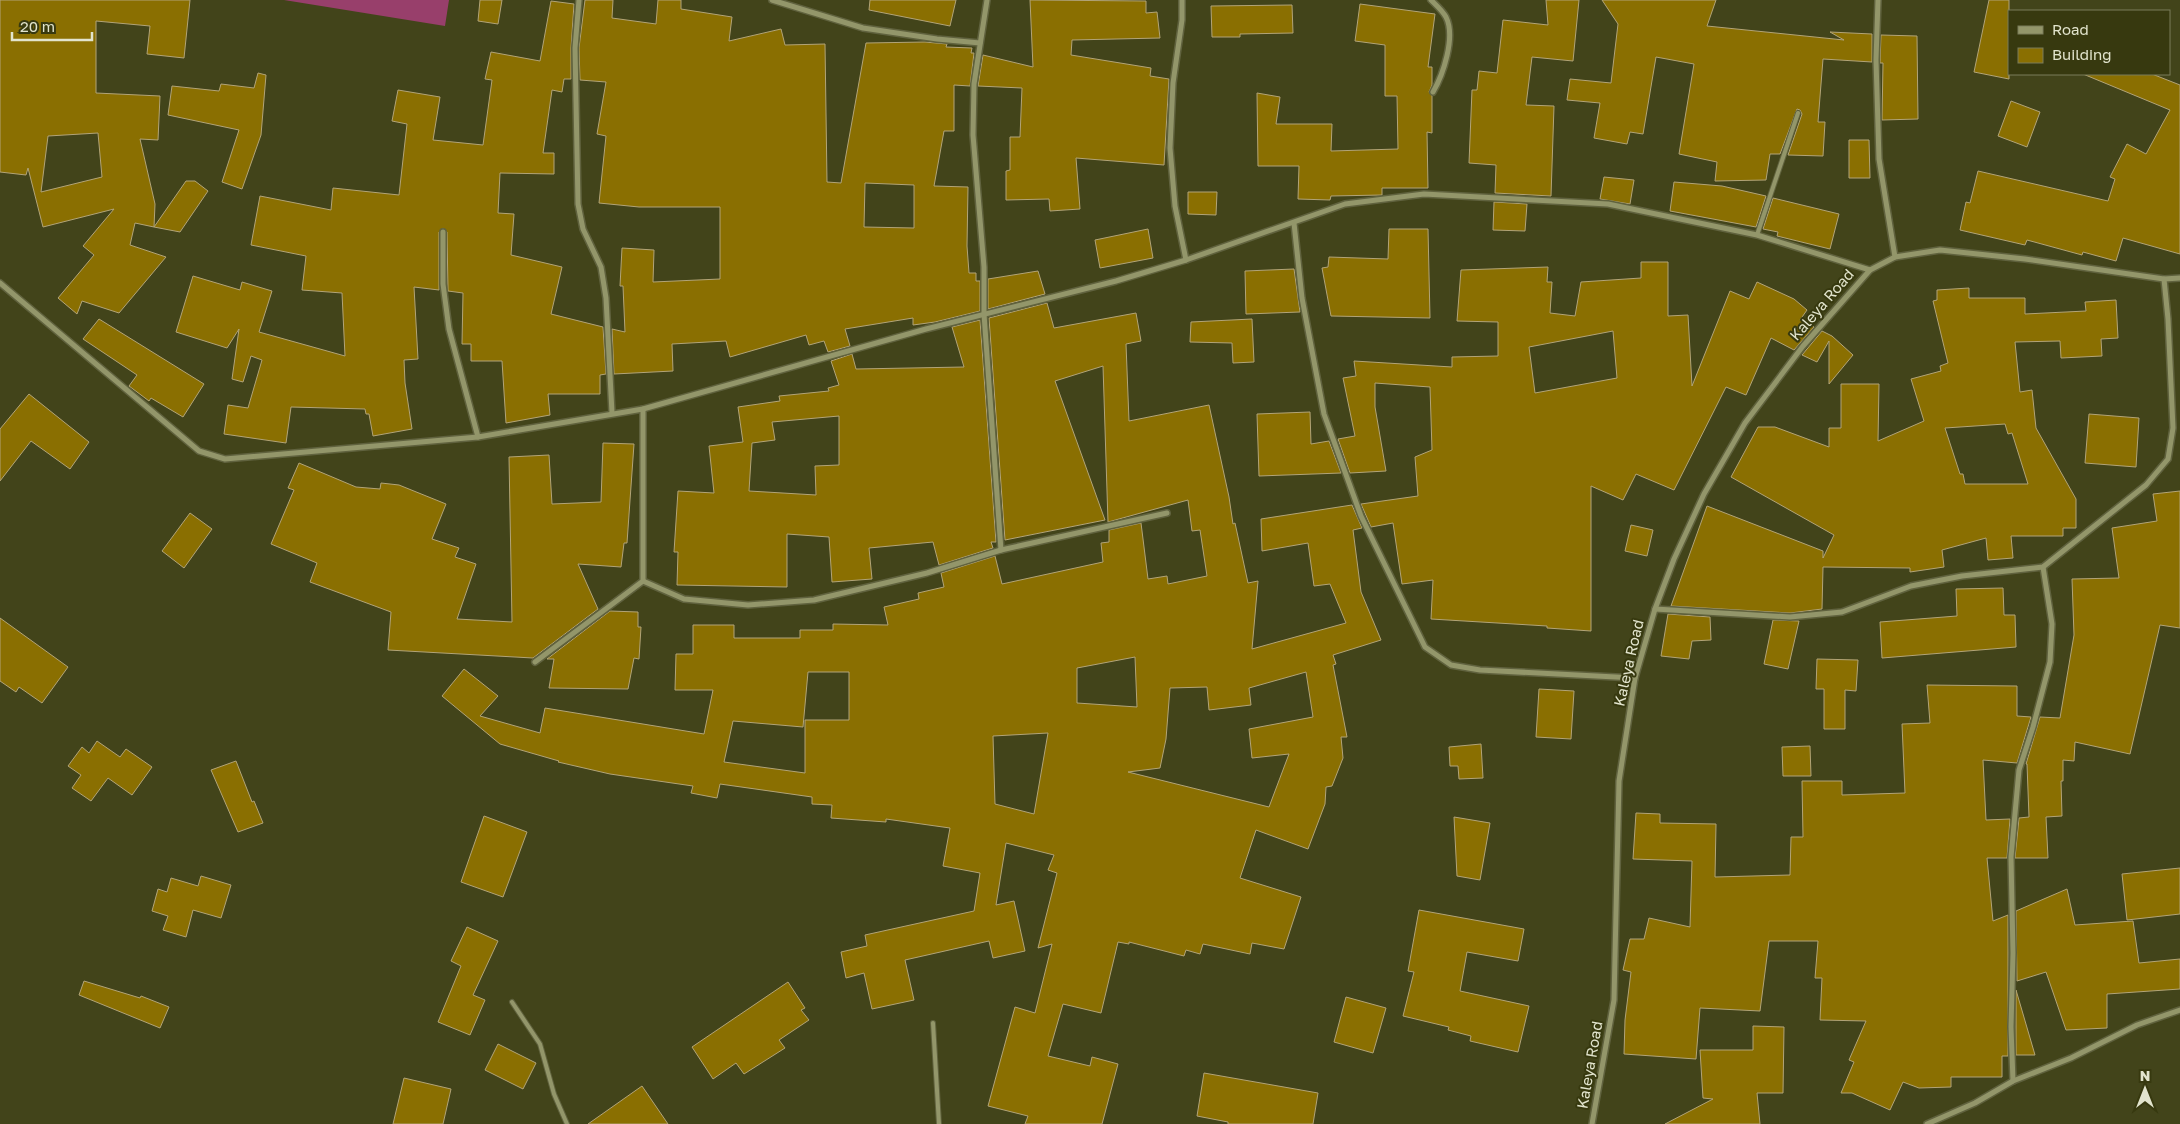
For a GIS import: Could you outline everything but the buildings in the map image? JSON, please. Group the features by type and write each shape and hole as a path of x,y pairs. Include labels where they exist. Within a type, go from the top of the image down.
{"street":[{"path":"579,0 575,48 578,204 583,229 601,267 606,298 612,413"},
{"path":"772,0 864,28 937,39 980,43"},
{"path":"987,0 974,84 972,135 984,268 984,314 1001,550"},
{"path":"1182,0 1182,20 1173,83 1170,148 1175,206 1186,260"},
{"path":"1430,0 1439,7 1447,19 1449,39 1445,67 1433,92"},
{"path":"1878,0 1876,60 1880,159 1894,257"},
{"path":"0,283 199,451 225,460 478,437 643,409 984,314 1116,281 1186,260 1345,204 1424,194 1608,204 1757,235 1870,270 1894,257 1940,250 2164,279 2180,278"},
{"path":"1294,223 1302,298 1324,414 1361,516 1424,647 1451,665 1480,670 1635,678"},
{"path":"443,232 443,284 449,329 478,437"},
{"name":"Kaleya Road","path":"1592,1124 1614,1000 1619,781 1635,678 1655,609 1674,560 1704,494 1745,423 1803,346 1870,270"},
{"path":"1655,609 1790,616 1842,612 1911,586 1962,576 2043,566 2146,485 2168,459 2173,428 2168,319 2164,279"},
{"path":"643,409 643,581"},
{"path":"643,581 684,599 748,605 814,600 927,573 1001,550 1166,513"},
{"path":"2013,1081 2011,1028 2013,953 2012,839 2019,770 2033,727 2050,662 2052,624 2043,566"},
{"path":"535,662 643,581"},
{"path":"1927,1124 1975,1103 2013,1081 2070,1058 2137,1025 2180,1010"}],"lane":[{"path":"1757,235 1798,113"},
{"path":"512,1002 540,1044 554,1094 567,1124"},
{"path":"933,1023 939,1124"}],"shaded area":[{"path":"284,0 449,0 445,26"}]}
